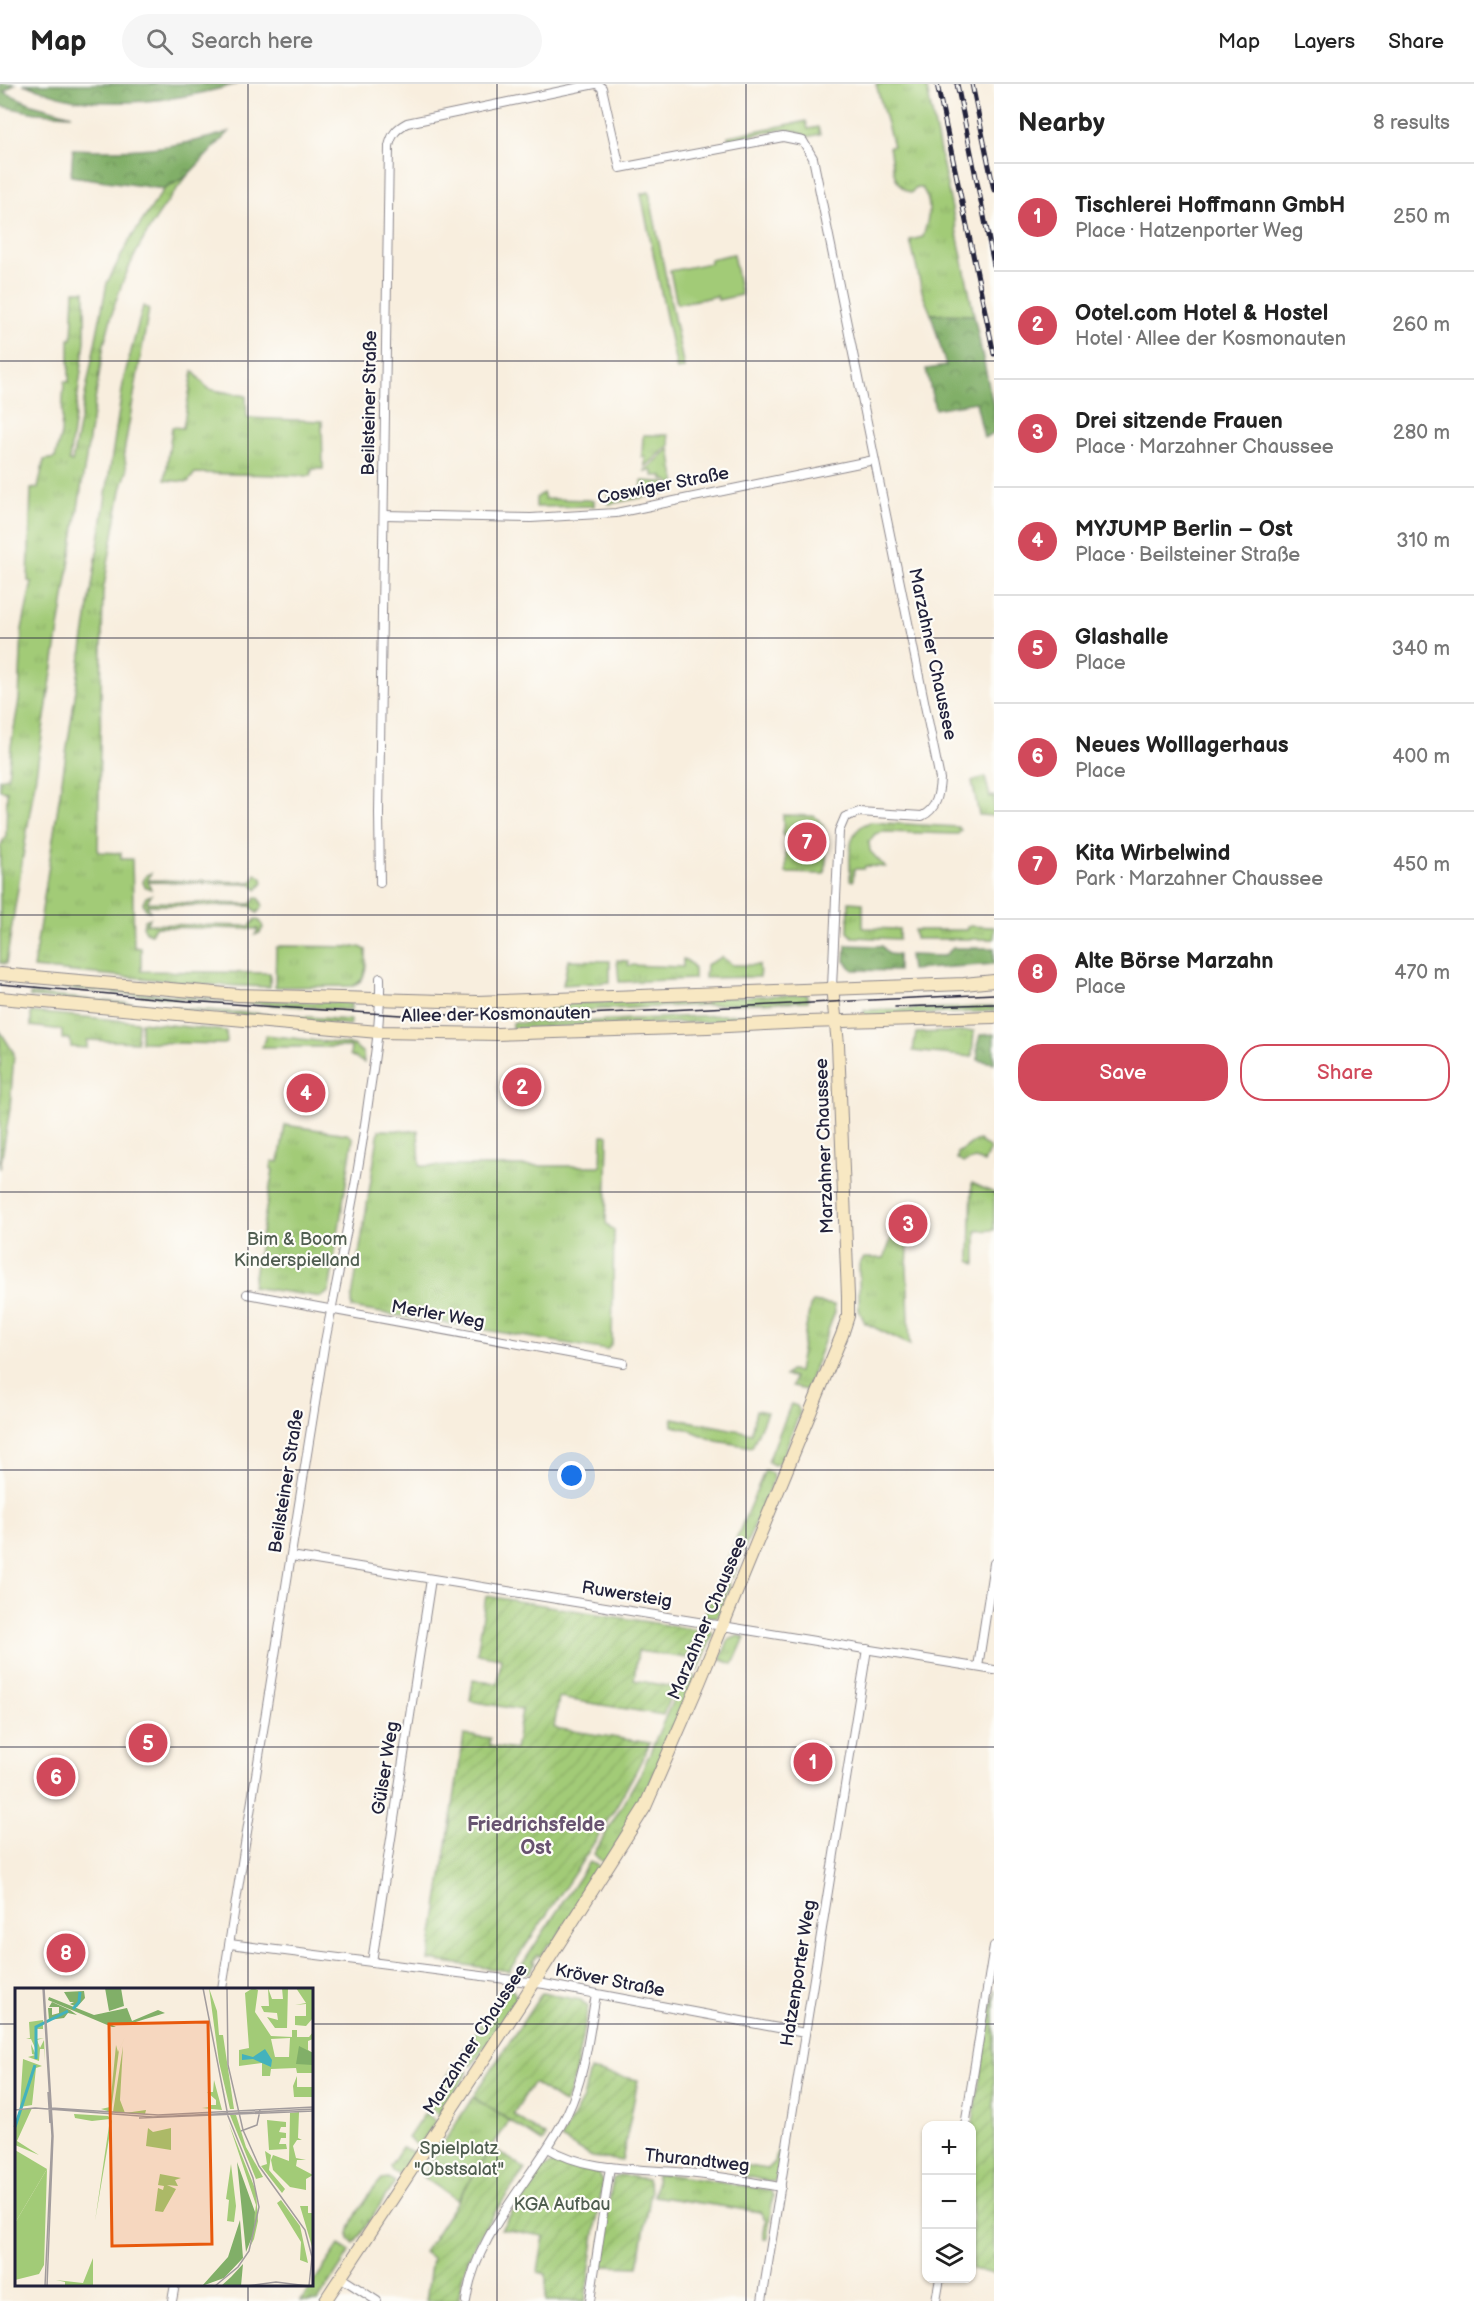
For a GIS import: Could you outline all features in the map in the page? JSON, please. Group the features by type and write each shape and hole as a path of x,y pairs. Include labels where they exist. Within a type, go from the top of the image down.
{"main road":[{"name":"Allee der Kosmonauten","path":"0,974 238,995 477,1002 994,981"},
{"name":"Marzahner Chaussee","path":"325,2301 534,1983 645,1807 723,1626 848,1316 838,1044 832,987"},
{"name":"Allee der Kosmonauten","path":"0,998 378,1032 497,1034 994,1017"}],"street":[{"name":"Beilsteiner Straße","path":"380,883 379,813 389,146 392,135 407,123 596,84 602,88 620,168"},
{"name":"Marzahner Chaussee","path":"620,168 783,137 803,141 813,158 939,772 940,787 935,806 922,816 858,812 845,817 838,831 832,987"},
{"name":"Coswiger Straße","path":"384,515 531,518 616,513 874,460"},
{"name":"Beilsteiner Straße","path":"222,1988 324,1347 366,1121 378,1032 380,978"},
{"name":"Merler Weg","path":"247,1294 623,1363"},
{"name":"Ruwersteig","path":"291,1556 994,1670"},
{"path":"978,1667 994,1563"},
{"name":"Gülser Weg","path":"372,1962 431,1579"},
{"name":"Hatzenporter Weg","path":"762,2301 867,1649"},
{"name":"Kröver Straße","path":"230,1944 534,1983 805,2033"},
{"path":"966,2121 994,1946"},
{"path":"466,2301 468,2282 477,2261 504,2212 548,2148 567,2114 580,2079 596,1994"},
{"name":"Thurandtweg","path":"548,2148 564,2158 610,2167 691,2173 780,2187"},
{"path":"590,2301 610,2167"},
{"path":"340,2277 376,2301"},
{"path":"936,2301 939,2283"},
{"path":"172,2301 175,2286"}],"green space":[{"path":"0,84 15,84 4,92 32,104 72,115 36,113 0,106"},
{"path":"23,84 237,84 198,94 157,100 97,102 70,99"},
{"path":"876,84 926,84 974,315 931,314 923,295 910,240 923,237 929,212 928,200 922,188 915,188 911,193 905,190 897,180 889,147 893,146"},
{"path":"806,121 808,129 818,127 820,134 808,137 800,132 780,130 729,141 728,136"},
{"path":"229,132 187,176 164,189 71,176 73,149 114,150 170,146"},
{"path":"187,176 156,218 131,263 116,301 104,344 6,964 0,963 0,847 6,835 7,791 0,790 0,779 8,777 19,700 22,629 32,582 28,581 31,489 38,488 44,460 55,458 61,434 64,382 69,382 69,339 72,339 74,291 85,291 85,341 69,461 72,462 107,283 129,241 164,189"},
{"path":"649,192 684,368 677,370 641,194"},
{"path":"733,254 741,295 718,300 717,296 677,304 670,271 710,263 710,259"},
{"path":"143,306 149,309 124,452 127,471 121,490 103,592 98,852 121,853 121,859 132,859 134,947 141,948 141,971 270,973 270,987 213,985 33,968 124,378"},
{"path":"931,314 974,315 994,410 994,433 984,438 976,402 935,409 926,369 946,366"},
{"path":"193,371 208,389 246,396 247,418 322,421 323,469 312,469 311,476 195,473 188,482 165,480 172,427 183,428"},
{"path":"643,435 668,435 670,445 645,467 645,457 642,457"},
{"path":"670,448 676,485 663,479 663,476 653,476 653,471 645,471"},
{"path":"642,481 663,482 674,488 669,492 608,504 609,493 642,494"},
{"path":"543,493 545,499 594,500 594,506 536,507 536,498"},
{"path":"985,777 990,797 994,796 994,816 979,815 972,781"},
{"path":"783,815 814,816 820,821 827,841 823,874 786,873 786,837 783,836"},
{"path":"870,822 958,827 961,830 958,834 883,832 875,834 869,842 870,851 885,867 865,866 864,869 854,869 853,881 850,880 850,854 853,839 862,826"},
{"path":"151,873 148,880 252,882 256,874 262,878 263,883 257,890 251,884 148,882 151,889 145,887 143,882 146,875"},
{"path":"151,895 147,902 251,904 256,897 260,899 263,906 257,913 251,906 147,905 150,911 146,910 143,903 146,897"},
{"path":"849,902 863,903 863,928 899,929 899,939 853,937 848,932"},
{"path":"150,918 146,924 250,926 256,919 261,922 263,928 255,935 258,929 155,927 151,934 146,932 143,926 145,920"},
{"path":"967,926 994,927 994,939 915,939 914,930 967,930"},
{"path":"846,945 882,946 889,954 898,955 898,971 853,970 845,961"},
{"path":"279,946 360,947 366,950 364,976 353,986 275,987 276,948"},
{"path":"953,948 994,948 994,964 911,970 909,955 944,956"},
{"path":"722,957 733,965 759,965 760,977 705,978 706,965"},
{"path":"683,959 693,966 694,979 619,982 617,960 628,961 628,965 683,967"},
{"path":"568,960 610,961 610,982 563,985"},
{"path":"31,982 218,999 351,1003 351,1010 176,998 30,985"},
{"path":"30,994 178,1008 350,1020 350,1025 30,997"},
{"path":"807,994 808,1001 511,1013 511,1006"},
{"path":"994,1007 994,1011 864,1017 864,1010"},
{"path":"808,1011 808,1014 731,1018 708,1022 512,1028 512,1023"},
{"path":"31,1012 138,1022 137,1042 87,1040 87,1048 71,1047 70,1039 62,1039 62,1030 31,1026"},
{"path":"141,1022 226,1031 227,1043 141,1042"},
{"path":"0,1031 14,1053 10,1109 0,1169"},
{"path":"974,1031 972,1057 913,1051 916,1033"},
{"path":"994,1034 994,1063 978,1060 977,1046 980,1035"},
{"path":"266,1035 353,1045 363,1053 364,1063 350,1055 351,1047 262,1047"},
{"name":"Bim & Boom Kinderspielland","path":"285,1125 347,1134 353,1138 329,1292 321,1297 252,1287 273,1170 271,1169 272,1161 279,1162"},
{"path":"379,1130 418,1131 420,1166 601,1166 602,1135 608,1135 606,1223 614,1231 612,1343 607,1350 352,1308"},
{"path":"979,1140 990,1149 984,1162 975,1159 963,1163 957,1159 958,1152"},
{"path":"972,1183 994,1193 994,1230 976,1231 976,1264 970,1261"},
{"path":"893,1234 909,1234 907,1266 910,1345 865,1323 859,1310 859,1264 864,1258 884,1258"},
{"path":"813,1302 834,1305 835,1312 806,1390 792,1387 794,1377 785,1376 790,1371 798,1372 810,1306"},
{"path":"791,1404 797,1406 800,1412 780,1463 774,1465 768,1462"},
{"path":"756,1410 767,1412 752,1447 716,1441 687,1429 672,1426 673,1418 751,1433"},
{"path":"765,1470 772,1473 773,1480 733,1577 730,1576 727,1584 730,1585 717,1617 704,1616"},
{"path":"486,1596 698,1630 686,1658 638,1651 634,1680 674,1687 663,1715 559,1698 554,1728 650,1743 602,1831 509,1971 429,1960 464,1735 490,1738 489,1746 515,1750 522,1710 470,1701 473,1680 498,1684 501,1658 477,1654"},
{"path":"703,1630 713,1634 698,1671 688,1665"},
{"path":"738,1636 745,1637 733,1664 720,1659 729,1640"},
{"path":"685,1672 695,1677 641,1804 606,1862 601,1861 594,1854 642,1771"},
{"path":"589,1862 601,1869 552,1945 549,1943 540,1957 537,1955 529,1973 518,1971"},
{"path":"506,1988 512,1989 517,1998 472,2066 459,2057"},
{"path":"994,1990 994,2274 976,2270 976,2121 973,2121"},
{"name":"KGA Aufbau","path":"542,1993 581,2000 588,2007 574,2079 565,2104 533,2083 513,2114 546,2137 542,2142 473,2097"},
{"path":"458,2066 468,2072 440,2115 429,2107 452,2069"},
{"name":"KGA Aufbau","path":"590,2070 638,2080 622,2161 592,2157 561,2139 583,2099"},
{"name":"Spielplatz \"Obstsalat\"","path":"473,2097 509,2121 457,2200 422,2176"},
{"path":"425,2113 436,2121 419,2146 408,2138"},
{"path":"402,2147 415,2153 400,2175 392,2171 390,2166"},
{"name":"KGA Aufbau","path":"492,2147 525,2169 473,2248 461,2283 459,2301 426,2301 432,2258 424,2252"},
{"path":"778,2149 783,2150 774,2182 743,2176 742,2165 767,2169 775,2162"},
{"name":"KGA Aufbau","path":"551,2164 597,2172 603,2180 585,2301 546,2301 546,2274 538,2272 544,2236 501,2229 539,2172"},
{"path":"665,2174 770,2190 773,2196 767,2239 763,2239 766,2220 760,2212 654,2196 657,2175"},
{"name":"KGA Aufbau","path":"620,2175 647,2179 651,2191 638,2267 598,2266 613,2179"},
{"path":"388,2178 395,2182 354,2244 349,2239 349,2232 356,2216 377,2184 382,2179"},
{"path":"339,2245 350,2252 318,2301 301,2301 311,2286 314,2286 314,2282"}],"tram line":[{"path":"0,984 187,1001 401,1015 565,1015 994,994"},
{"path":"895,1007 994,1004"}],"railway":[{"path":"937,84 994,354"},
{"path":"957,84 994,265"},
{"path":"972,84 994,190"}],"place":[{"name":"Kita Wirbelwind","path":"807,842"},
{"name":"Ootel.com Hotel & Hostel","path":"522,1087"},
{"name":"MYJUMP Berlin – Ost","path":"306,1093"},
{"name":"Drei sitzende Frauen","path":"908,1224"},
{"name":"Glashalle","path":"148,1743"},
{"name":"Tischlerei Hoffmann GmbH","path":"813,1762"},
{"name":"Neues Wolllagerhaus","path":"56,1777"},
{"name":"Alte Börse Marzahn","path":"66,1953"}],"district":[{"name":"Friedrichsfelde Ost","path":"536,1836"}]}
